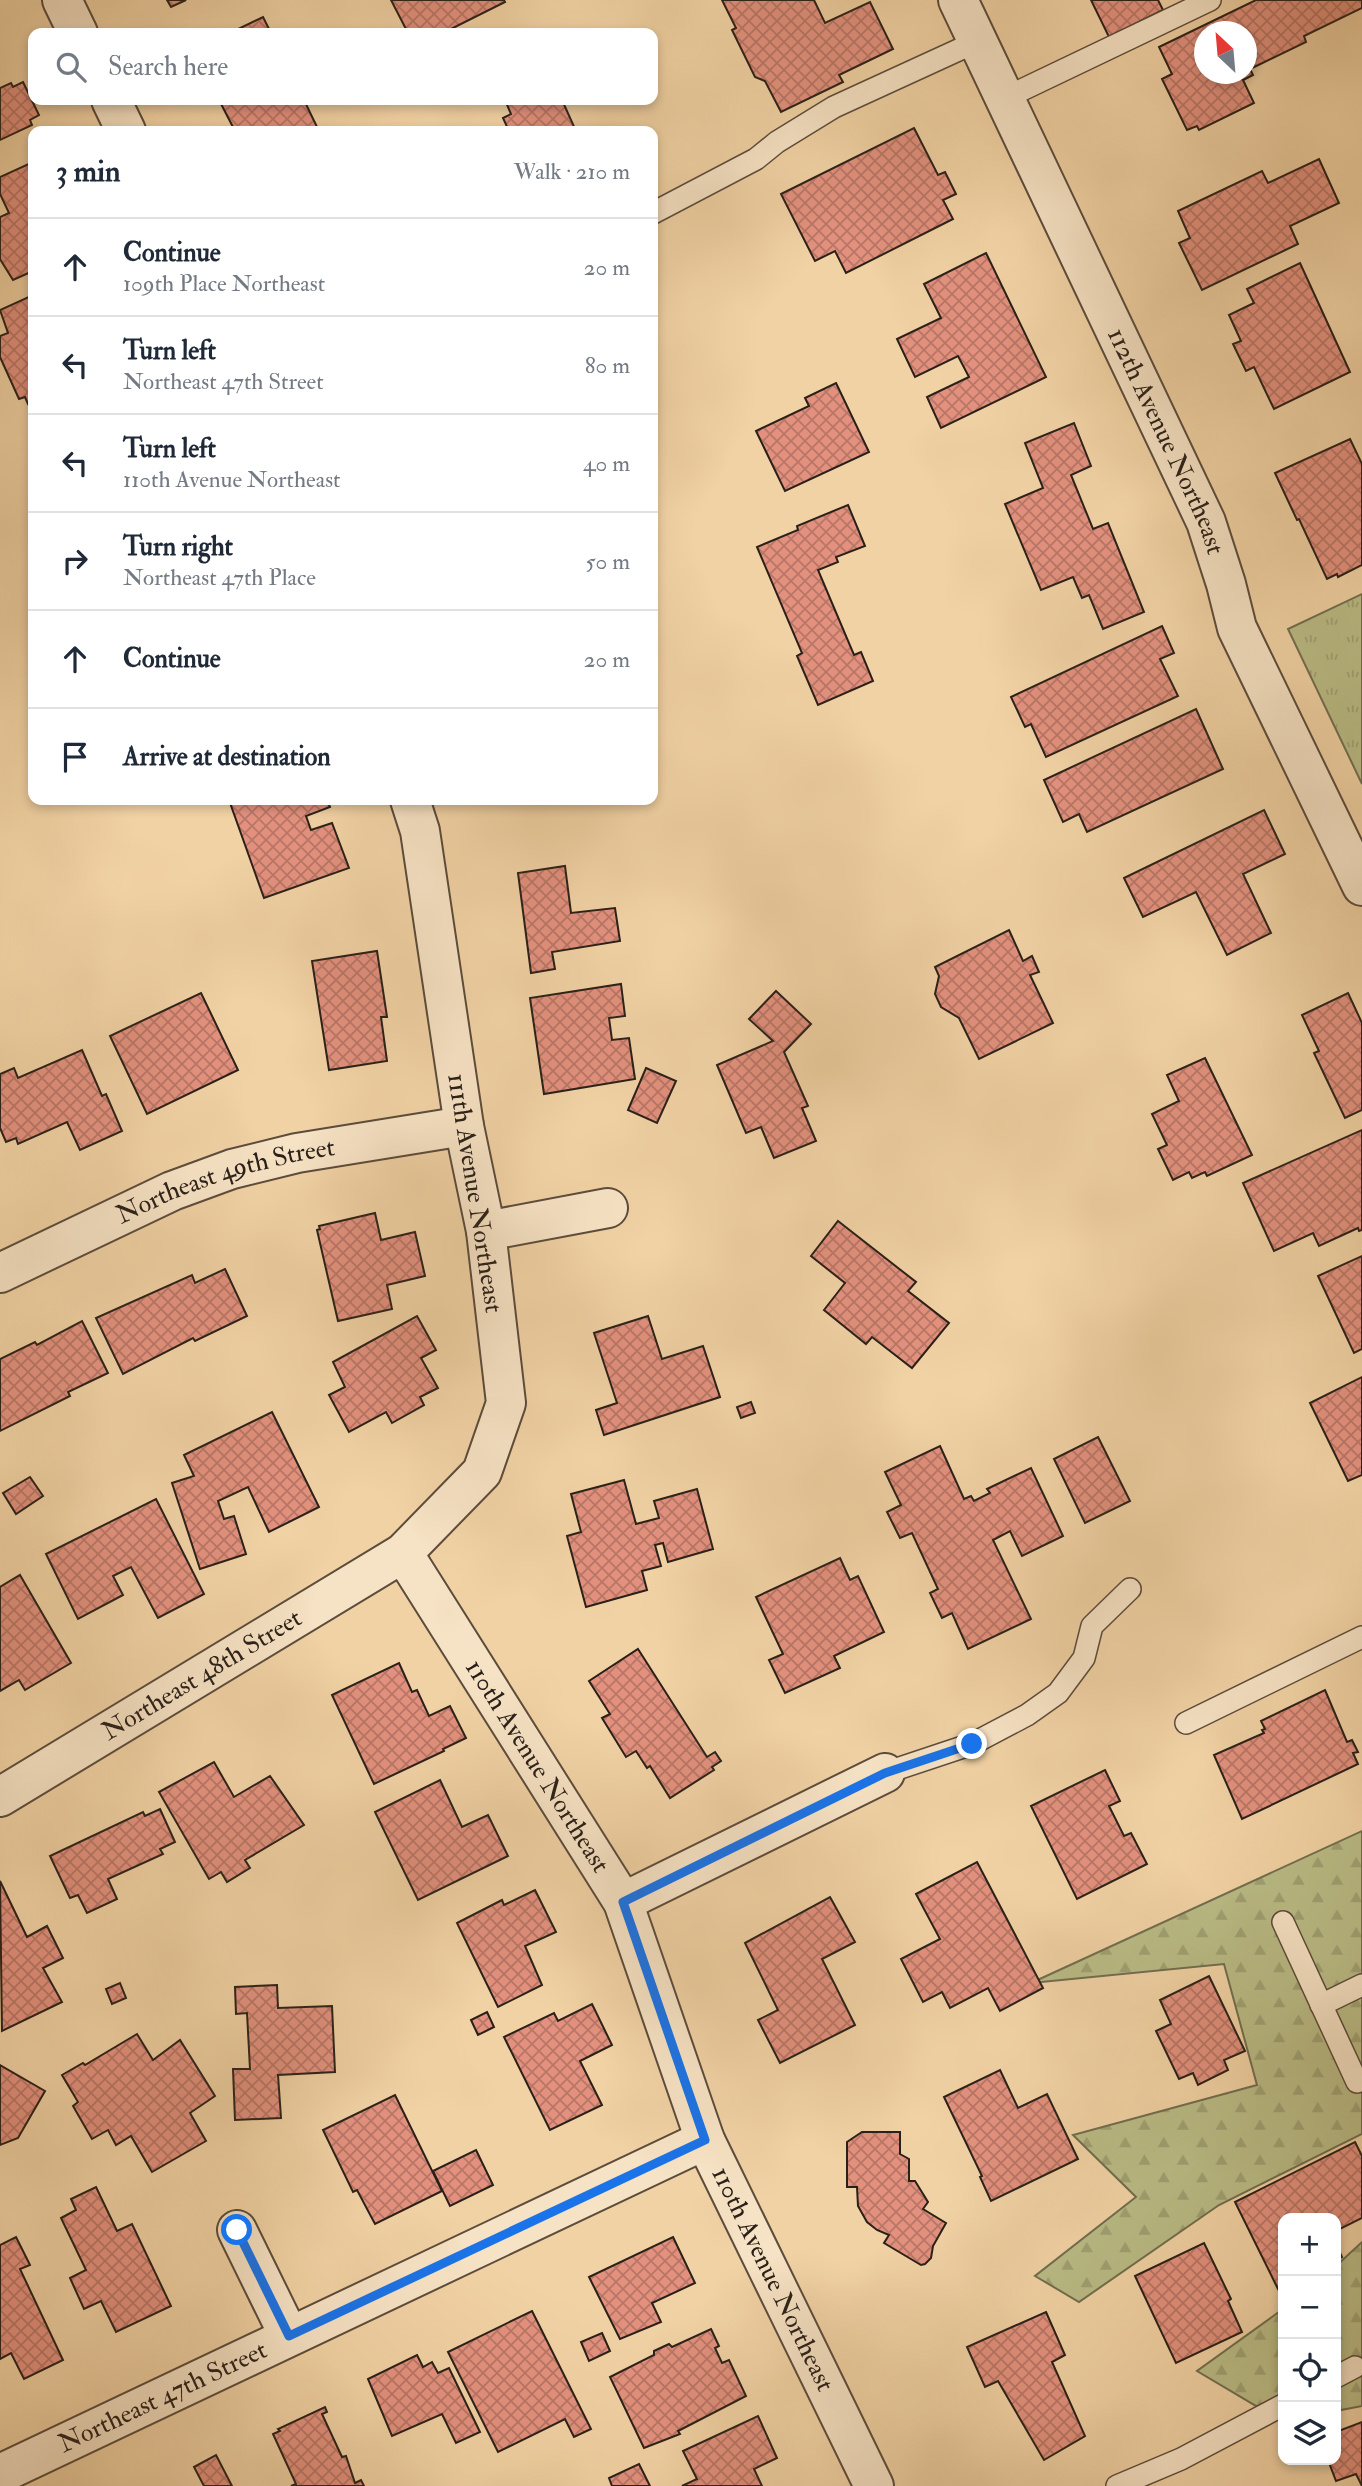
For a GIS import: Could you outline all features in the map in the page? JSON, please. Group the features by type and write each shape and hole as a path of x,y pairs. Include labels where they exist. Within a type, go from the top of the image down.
{"street":[{"path":"62,0 76,28"},
{"name":"112th Avenue Northeast","path":"958,0 1206,522 1237,628 1362,886"},
{"path":"113,105 124,126"},
{"name":"111th Avenue Northeast","path":"403,1553 482,1472 506,1403 486,1231 464,1126 420,831 412,805"},
{"name":"Northeast 49th Street","path":"0,1273 172,1191 232,1170 297,1153 464,1126"},
{"path":"486,1231 608,1208"},
{"name":"Northeast 48th Street","path":"0,1797 403,1553"},
{"name":"110th Avenue Northeast","path":"403,1553 623,1902 705,2140 874,2486"},
{"path":"623,1902 885,1773"},
{"name":"Northeast 47th Street","path":"0,2474 705,2140"},
{"path":"237,2230 289,2336"}],"lane":[{"path":"1005,98 1210,0"},
{"path":"658,210 756,159 777,142 834,107 978,41"},
{"path":"885,1773 972,1744 1027,1715 1058,1693 1084,1658 1093,1626 1130,1589"},
{"path":"1186,1723 1362,1637"},
{"path":"1283,1922 1357,2082"},
{"path":"1321,2005 1362,1985"},
{"path":"1341,2374 1355,2367"},
{"path":"1117,2486 1181,2459 1278,2408"}],"green space":[{"path":"1362,594 1362,784 1288,629"},
{"path":"1362,1831 1362,2134 1219,2205 1079,2302 1035,2276 1136,2197 1073,2135 1257,2085 1224,1964 1031,1983"},
{"path":"1362,2242 1362,2406 1341,2410 1341,2276 1341,2261"},
{"path":"1278,2313 1278,2419 1197,2371"}],"building":[{"path":"167,0 186,0 171,7"},
{"path":"391,0 505,2 453,28 405,28"},
{"path":"722,0 814,0 825,23 870,2 893,49 839,75 843,82 781,112 765,81 755,77 732,30 736,28"},
{"path":"1091,0 1158,0 1163,10 1109,37"},
{"path":"1256,0 1362,0 1362,8 1304,36 1306,42 1257,66 1257,21 1213,21"},
{"path":"263,17 268,28 240,28"},
{"path":"1194,30 1194,84 1245,84 1254,103 1199,130 1197,126 1187,130 1162,79 1172,74 1159,47"},
{"path":"23,82 28,92 28,105 34,105 39,115 30,120 32,125 0,140 0,88 11,83 13,87"},
{"path":"222,105 306,105 317,126 232,126"},
{"path":"507,105 564,105 574,126 507,126 503,118 511,114"},
{"path":"914,128 938,175 945,172 956,194 943,200 953,219 846,273 835,251 815,261 781,194"},
{"path":"1319,159 1339,203 1290,226 1298,244 1202,290 1179,243 1190,238 1178,211 1262,171 1268,183"},
{"path":"28,164 28,273 13,280 0,259 0,217 9,213 0,194 0,177"},
{"path":"986,253 1046,377 941,428 927,397 969,377 958,356 915,377 897,339 941,318 924,284"},
{"path":"1300,263 1350,372 1274,409 1254,367 1246,371 1233,344 1241,341 1229,315 1254,303 1247,289"},
{"path":"28,297 28,404 25,397 19,399 0,357 0,336 8,333 0,310"},
{"path":"836,383 869,452 785,491 756,431 809,406 805,398"},
{"path":"1074,423 1091,466 1071,475 1093,529 1108,523 1144,612 1103,629 1089,595 1082,598 1073,577 1041,590 1005,504 1043,488 1025,443"},
{"path":"1350,439 1362,464 1362,565 1338,577 1337,574 1327,579 1275,473"},
{"path":"848,505 865,546 836,557 838,562 818,570 854,655 861,652 873,681 818,705 797,656 802,653 757,547 798,530 797,526"},
{"path":"1162,626 1174,653 1160,659 1178,696 1046,757 1031,724 1025,727 1011,697"},
{"path":"1196,709 1223,769 1087,832 1079,814 1063,822 1044,780"},
{"path":"231,805 329,805 330,807 306,816 311,830 332,823 349,868 264,898"},
{"path":"1264,810 1285,854 1243,874 1271,933 1227,955 1196,892 1143,917 1124,878"},
{"path":"565,866 571,913 615,908 620,941 552,952 555,969 531,973 518,873"},
{"path":"1009,930 1023,961 1032,956 1039,972 1030,975 1053,1023 979,1059 959,1018 941,1007 935,994 939,976 935,967"},
{"path":"377,951 387,1017 381,1017 387,1061 329,1070 312,961"},
{"path":"621,984 625,1016 609,1018 612,1040 629,1038 635,1079 544,1094 530,998"},
{"path":"776,991 811,1024 784,1052 808,1106 802,1108 816,1141 774,1158 761,1127 746,1133 717,1065 773,1041 749,1019"},
{"path":"201,993 238,1070 147,1114 110,1036"},
{"path":"1348,993 1362,1023 1362,1110 1345,1118 1314,1053 1319,1051 1302,1015"},
{"path":"82,1050 102,1096 106,1094 122,1131 80,1150 67,1122 18,1144 16,1138 6,1142 0,1128 0,1074 14,1068 18,1078"},
{"path":"1205,1058 1252,1155 1207,1176 1205,1172 1192,1178 1189,1172 1173,1180 1158,1149 1167,1145 1152,1114 1179,1101 1167,1075"},
{"path":"646,1068 676,1081 657,1123 628,1110"},
{"path":"1362,1130 1362,1230 1359,1231 1358,1228 1319,1246 1313,1233 1274,1251 1243,1183"},
{"path":"375,1213 381,1240 415,1232 425,1276 387,1285 392,1309 338,1321 317,1230 320,1229 319,1226"},
{"path":"838,1221 916,1282 908,1291 949,1323 912,1368 872,1337 866,1344 824,1310 845,1283 811,1256"},
{"path":"1362,1256 1362,1349 1354,1353 1318,1276"},
{"path":"225,1269 247,1316 195,1341 193,1338 123,1374 96,1318 192,1275 195,1283"},
{"path":"417,1316 436,1350 421,1358 438,1388 420,1397 424,1405 392,1423 386,1412 349,1432 329,1395 345,1387 333,1362"},
{"path":"648,1316 662,1359 703,1346 720,1397 604,1435 596,1410 617,1403 594,1333"},
{"path":"82,1321 108,1373 68,1392 70,1396 0,1431 0,1359 35,1342 37,1345"},
{"path":"1362,1377 1362,1475 1348,1481 1310,1403"},
{"path":"751,1402 755,1413 741,1418 737,1407"},
{"path":"272,1412 319,1507 269,1532 248,1487 218,1501 224,1519 234,1516 246,1554 200,1569 172,1483 194,1476 184,1455"},
{"path":"1098,1437 1130,1501 1085,1523 1054,1459"},
{"path":"940,1446 964,1499 971,1496 974,1501 990,1493 987,1489 1031,1468 1063,1536 1022,1556 1010,1531 993,1540 1031,1619 968,1649 952,1613 942,1618 930,1593 938,1589 912,1533 900,1538 887,1512 901,1505 885,1472"},
{"path":"30,1477 43,1496 16,1514 3,1493"},
{"path":"624,1480 636,1524 659,1518 654,1501 697,1489 713,1549 668,1562 663,1543 655,1545 661,1566 642,1571 647,1590 586,1607 567,1536 581,1532 571,1494"},
{"path":"156,1499 204,1594 158,1618 131,1567 113,1576 123,1595 78,1619 46,1554"},
{"path":"840,1558 850,1580 858,1576 884,1632 834,1656 840,1668 785,1693 769,1660 783,1654 756,1597"},
{"path":"20,1575 71,1663 25,1690 19,1680 0,1691 0,1587"},
{"path":"638,1649 707,1757 715,1752 721,1761 712,1767 714,1770 670,1798 650,1766 647,1768 636,1751 626,1757 602,1718 610,1714 589,1681"},
{"path":"399,1663 412,1692 417,1690 429,1716 450,1706 466,1738 374,1784 332,1695"},
{"path":"1325,1690 1347,1742 1352,1740 1358,1752 1353,1753 1358,1764 1242,1819 1214,1755 1264,1733 1261,1721"},
{"path":"214,1762 234,1797 270,1776 304,1825 245,1860 250,1868 227,1882 221,1872 209,1879 159,1792"},
{"path":"1105,1770 1120,1801 1109,1806 1124,1836 1131,1833 1147,1864 1077,1899 1031,1806"},
{"path":"440,1780 462,1827 488,1815 508,1856 418,1900 375,1812"},
{"path":"160,1809 175,1842 160,1849 163,1854 108,1879 117,1899 87,1913 78,1895 70,1898 50,1856 143,1812 145,1816"},
{"path":"977,1862 1043,1988 1000,2011 988,1988 950,2008 942,1992 923,2002 901,1959 940,1939 916,1894"},
{"path":"0,1881 27,1937 47,1926 63,1958 43,1968 62,2002 2,2031"},
{"path":"535,1890 556,1932 525,1946 542,1985 498,2007 457,1923 502,1900 504,1905"},
{"path":"830,1897 855,1942 822,1959 855,2025 780,2063 758,2020 778,2010 745,1943"},
{"path":"1209,1976 1245,2051 1224,2060 1228,2070 1198,2085 1193,2073 1179,2079 1156,2031 1171,2024 1160,2000"},
{"path":"120,1983 126,1998 112,2004 106,1989"},
{"path":"277,1985 278,2008 332,2006 335,2072 278,2075 281,2118 235,2120 233,2069 250,2069 247,2013 236,2014 235,1987"},
{"path":"592,2004 612,2045 580,2061 602,2105 550,2130 504,2037 554,2013 558,2021"},
{"path":"487,2012 494,2027 478,2035 471,2020"},
{"path":"137,2034 153,2060 180,2040 215,2096 190,2113 206,2141 152,2172 131,2136 116,2145 108,2130 92,2139 73,2106 78,2102 62,2075 83,2063 85,2065"},
{"path":"0,2065 45,2091 18,2138 0,2145"},
{"path":"1000,2070 1018,2108 1047,2094 1078,2159 991,2201 944,2097"},
{"path":"395,2095 442,2191 375,2224 357,2190 353,2192 323,2130"},
{"path":"862,2132 900,2132 900,2154 909,2159 909,2181 915,2181 928,2202 923,2209 946,2223 933,2246 931,2258 925,2264 921,2265 884,2243 889,2235 867,2222 858,2206 857,2187 847,2187 847,2142"},
{"path":"1355,2142 1362,2156 1362,2218 1341,2228 1341,2213 1278,2213 1278,2289 1235,2202"},
{"path":"476,2150 493,2185 450,2206 433,2171"},
{"path":"96,2187 117,2231 132,2224 171,2306 116,2332 101,2301 84,2309 70,2278 86,2270 61,2218 76,2210 71,2199"},
{"path":"16,2237 30,2265 20,2269 63,2360 24,2379 11,2353 0,2359 0,2245"},
{"path":"673,2237 695,2283 652,2303 661,2322 620,2339 589,2277"},
{"path":"1204,2243 1231,2299 1228,2301 1242,2332 1176,2363 1135,2276"},
{"path":"532,2311 591,2429 574,2437 565,2419 498,2452 448,2352"},
{"path":"1046,2312 1065,2355 1052,2362 1085,2436 1044,2460 998,2381 985,2387 967,2347"},
{"path":"711,2329 719,2346 715,2348 722,2363 729,2360 746,2396 678,2431 680,2434 644,2448 610,2377 654,2355 654,2351 669,2344 672,2347"},
{"path":"602,2333 610,2351 589,2361 581,2342"},
{"path":"417,2355 423,2367 432,2362 438,2373 449,2368 480,2432 456,2443 442,2414 392,2436 368,2379"},
{"path":"325,2407 327,2412 322,2414 342,2457 346,2456 355,2483 361,2480 364,2486 291,2486 296,2484 273,2434 280,2431 278,2429"},
{"path":"758,2416 777,2458 754,2469 762,2486 682,2486 697,2479 683,2451"},
{"path":"1362,2422 1362,2486 1356,2474 1336,2481 1330,2465 1341,2465 1341,2430"},
{"path":"216,2455 232,2486 204,2486 194,2467"},
{"path":"639,2464 650,2486 612,2486 609,2478"}],"route":[{"path":"237,2230 289,2336 705,2140 623,1902 885,1773 972,1744"}]}
